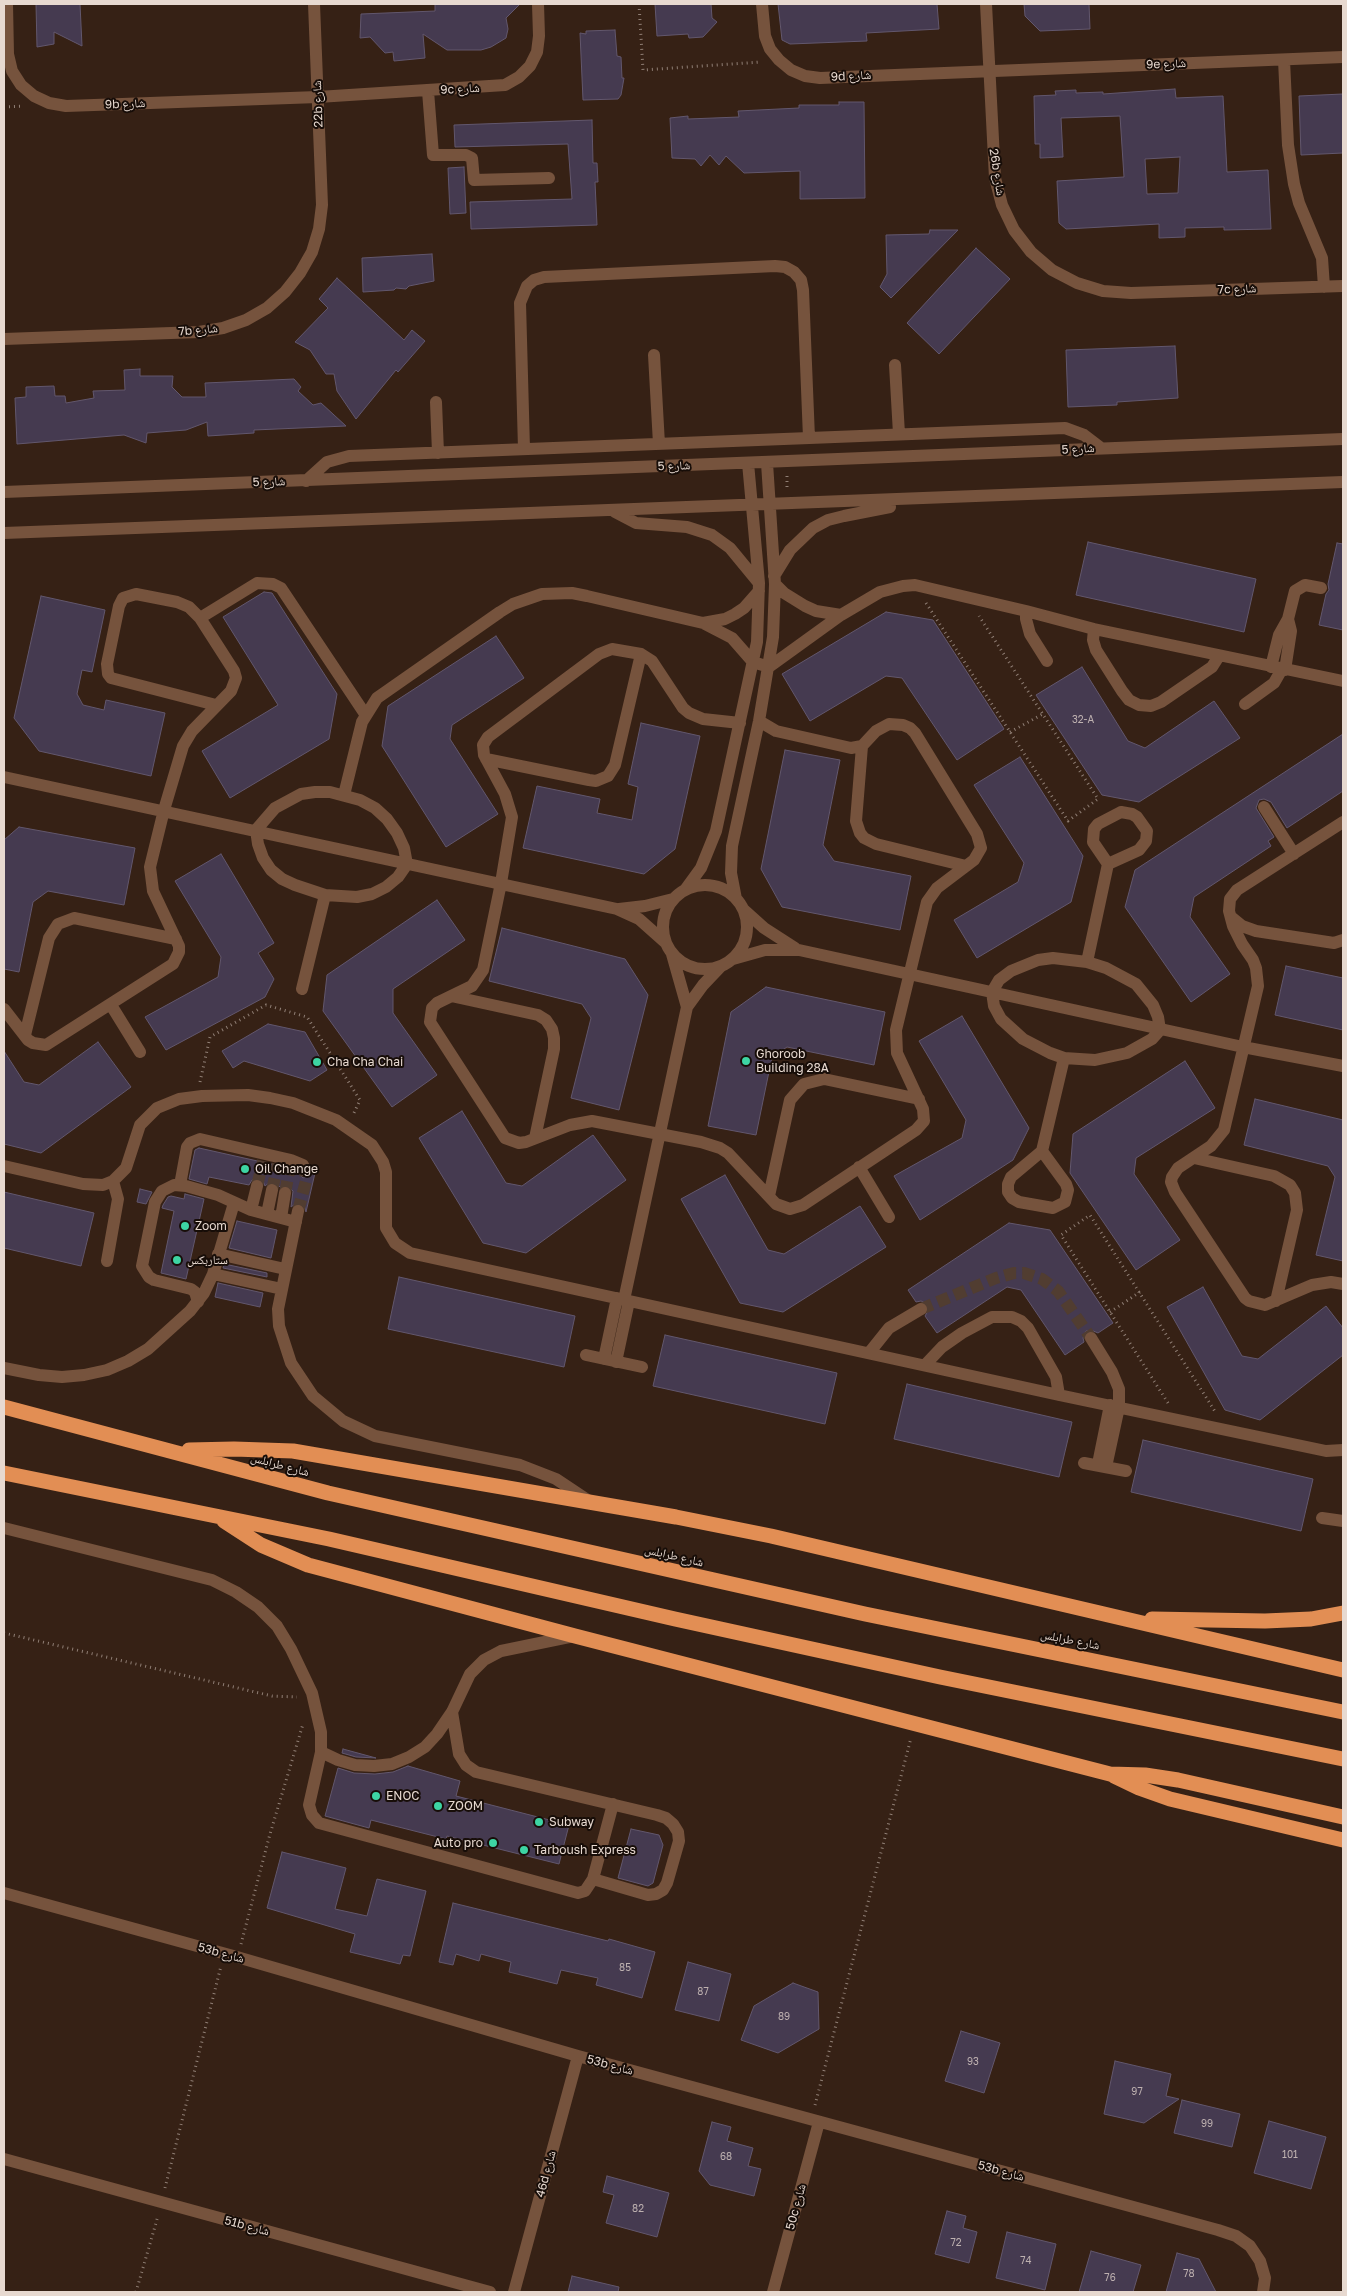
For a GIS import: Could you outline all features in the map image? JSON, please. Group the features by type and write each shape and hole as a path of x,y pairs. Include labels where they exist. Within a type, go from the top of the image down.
{"highway":[{"name":"شارع طرابلس","path":"4,1407 328,1493 846,1610 1343,1712"},
{"path":"175,1451 234,1449 293,1451 588,1501 771,1536 1343,1670"},
{"path":"4,1473 329,1539 675,1619 931,1675 1343,1759"},
{"path":"218,1517 261,1545 308,1565 1110,1774 1139,1788 1170,1799 1343,1840"},
{"path":"1120,1618 1265,1622 1311,1619 1343,1613"},
{"path":"1110,1774 1145,1775 1178,1780 1343,1817"}],"street":[{"name":"9b شارع","path":"7,4 8,54 12,71 21,85 34,96 49,103 66,106 318,97"},
{"name":"22b شارع","path":"314,4 322,205"},
{"name":"9c شارع","path":"318,97 505,85 519,77 530,66 537,52 539,36 538,4"},
{"name":"9d شارع","path":"762,4 765,36 770,49 778,60 791,70 805,76 820,78 989,70"},
{"name":"26b شارع","path":"986,4 995,178 1002,205 1014,230 1032,252 1052,270 1086,285 1104,290 1131,293"},
{"name":"9e شارع","path":"989,70 1343,57"},
{"path":"1284,60 1288,145 1294,184 1299,203 1322,258 1324,287"},
{"path":"428,91 433,155 436,157 466,155 472,158 474,180 549,178"},
{"name":"7b شارع","path":"4,339 199,332 223,328 246,320 273,303 285,292 300,273 312,252 319,229 322,205"},
{"path":"524,449 520,303 527,286 534,280 544,277 775,266 785,267 794,272 801,280 803,290 809,438"},
{"name":"7c شارع","path":"1131,293 1343,286"},
{"path":"654,355 659,444"},
{"path":"895,365 899,434"},
{"path":"436,402 438,453"},
{"path":"306,480 327,462 341,457 524,449 1065,428 1084,435 1101,448"},
{"name":"شارع 5","path":"4,492 1343,439"},
{"path":"685,890 701,868 712,844 753,662 759,623 759,587 748,463"},
{"path":"736,899 731,873 732,846 770,667 774,636 775,580 767,463"},
{"path":"4,533 615,512 769,504 927,500 1343,482"},
{"path":"775,580 800,538 820,524 844,516 927,500"},
{"path":"615,512 636,523 687,527 712,535 730,548 759,587"},
{"path":"775,580 784,593 805,606 816,611 841,615"},
{"path":"200,618 257,583 273,584 281,588 365,714"},
{"path":"770,667 841,615 880,592 915,585 967,596 1094,629 1343,681"},
{"path":"1245,704 1274,683 1291,631 1288,619 1294,595 1298,588 1305,585 1321,588"},
{"path":"703,623 725,619 735,614 744,608 759,587"},
{"path":"344,795 365,714 385,692 500,612 513,604 534,596 572,593 703,623 732,638 753,662 770,667"},
{"path":"4,1009 34,1043 46,1045 173,964 179,952 176,940 153,891 150,875 164,810 183,746 192,731 231,691 236,678 234,671 200,618 188,607 177,602 136,594 126,595 119,606 107,669 108,674 116,680 216,705"},
{"path":"1026,611 1030,634 1047,660"},
{"path":"1094,629 1093,640 1096,650 1129,700 1140,706 1151,706 1162,702 1209,670 1219,656"},
{"path":"740,723 703,719 689,713 679,702 657,666 641,654 619,649 599,654 488,737 483,750 486,759 506,794 512,817 501,883 483,970 472,986 437,1003 432,1008 430,1022 432,1029 505,1138 519,1143 570,1125 592,1121 720,1148 735,1160 782,1207 796,1208 920,1126 925,1115 895,1046 896,1030 927,902 937,888 966,866 978,855 980,840 915,733 903,725 889,724 876,732 862,746 856,821 860,833 870,842 876,844 966,866"},
{"path":"486,759 596,781 608,776 615,765 641,654"},
{"path":"759,721 770,728 783,732 846,747 862,746"},
{"path":"4,777 617,909 639,919 666,943 672,954 687,1007"},
{"path":"315,792 344,795 360,800 375,808 387,819 401,840 407,864 398,877 386,887 372,894 357,897 325,895 294,885 282,879 271,870 260,851 256,830 275,808 301,794 315,792"},
{"path":"1264,808 1294,854"},
{"path":"1087,962 1108,864 1093,842 1094,829 1098,824 1115,814 1127,812 1132,814 1146,831 1146,841 1139,850 1108,864"},
{"path":"1343,822 1233,894 1228,905 1230,918 1237,936 1253,960 1258,977 1258,986 1224,1130 1216,1142 1174,1172 1171,1182 1175,1192 1245,1298 1260,1305 1276,1301 1312,1285 1331,1282 1343,1284"},
{"path":"617,909 645,906 673,899 685,890 696,886 718,887 736,899 744,910 764,928 799,950"},
{"path":"302,989 325,895"},
{"path":"666,943 663,920 673,899"},
{"path":"733,959 741,949 746,936 747,923 744,910"},
{"path":"25,1035 50,938 58,924 74,918 176,940"},
{"path":"1230,918 1242,926 1256,931 1334,943 1343,940"},
{"path":"610,1360 687,1007 703,985 721,966 733,959 765,950 799,950 1243,1048 1343,1066"},
{"path":"672,954 680,962 700,969 721,966"},
{"path":"1053,958 1087,962 1106,968 1136,984 1153,1005 1158,1017 1160,1030 1152,1040 1114,1057 1080,1060 1064,1058 1036,1046 1011,1030 994,1006 992,992 999,980 1024,964 1053,958"},
{"path":"451,996 538,1014 546,1020 552,1029 554,1049 535,1138"},
{"path":"111,1005 140,1052"},
{"path":"1042,1151 1066,1184 1068,1190 1064,1202 1053,1208 1019,1202 1012,1198 1008,1192 1008,1184 1011,1177 1042,1151 1064,1058"},
{"path":"769,1196 790,1100 804,1084 824,1079 919,1099"},
{"path":"4,1166 88,1185 104,1185 113,1181 126,1168 136,1136 147,1115 167,1102 202,1096 248,1095 270,1098 315,1111 347,1127 372,1145 383,1162 387,1183 386,1228 395,1243 410,1254 925,1364 1059,1395 1326,1451 1343,1450"},
{"path":"180,1185 185,1152 190,1143 195,1140 206,1139 264,1157 303,1165 305,1170"},
{"path":"1194,1158 1274,1176 1290,1185 1295,1193 1297,1210 1276,1301"},
{"path":"859,1167 889,1217"},
{"path":"107,1261 118,1199 113,1181"},
{"path":"198,1302 195,1292 191,1289 154,1280 149,1277 142,1266 158,1196 167,1187 180,1185 218,1195 251,1210 281,1218 297,1216 278,1308 280,1326 292,1363 313,1396 343,1422 375,1436 520,1465 556,1479 588,1501"},
{"path":"251,1210 257,1186"},
{"path":"267,1214 272,1190"},
{"path":"281,1218 286,1193"},
{"path":"4,1368 39,1375 62,1377 107,1370 148,1350 198,1302 213,1274 234,1203"},
{"path":"218,1254 286,1269"},
{"path":"213,1274 282,1289"},
{"path":"869,1352 889,1328 921,1310"},
{"path":"925,1364 942,1346 962,1333 992,1317 1012,1317 1021,1321 1028,1328 1056,1377 1059,1395"},
{"path":"1091,1338 1116,1380 1119,1389 1102,1467"},
{"path":"586,1356 642,1367"},
{"path":"1084,1463 1126,1471"},
{"path":"1322,1518 1343,1521"},
{"path":"4,1528 212,1580 236,1592 258,1607 276,1626 291,1649 312,1693 318,1712 322,1752 309,1804 312,1815 320,1823 578,1893 585,1891 593,1879 613,1804"},
{"path":"322,1752 338,1760 356,1765 392,1764 409,1757 425,1747 437,1734 452,1712 470,1674 484,1660 501,1651 576,1636"},
{"path":"452,1712 459,1754 466,1764 476,1772 666,1818 678,1832 679,1841 667,1883 663,1890 656,1894 648,1895 593,1879"},
{"name":"53b شارع","path":"4,1893 224,1953 578,2056 1218,2230 1236,2236 1250,2246 1260,2261 1265,2278 1263,2292"},
{"name":"46d شارع","path":"514,2292 578,2056"},
{"name":"50c شارع","path":"773,2292 815,2121"},
{"name":"51b شارع","path":"4,2159 490,2292"}],"path":[{"path":"638,4 643,70 778,60"},
{"path":"915,585 1068,821 1098,799 967,596"},
{"path":"1010,732 1043,714"},
{"path":"202,1096 200,1080 210,1038 266,1005 307,1017 360,1100 347,1127"},
{"path":"1179,1420 1061,1234 1090,1215 1227,1430"},
{"path":"1110,1312 1140,1292"},
{"path":"4,1633 272,1696 285,1697 312,1693"},
{"path":"237,1957 270,1834 304,1721"},
{"path":"815,2121 915,1723"},
{"path":"136,2292 162,2203 224,1953"}],"building":[{"path":"36,4 80,4 82,46 54,32 54,44 37,47"},
{"path":"435,4 520,4 506,18 508,29 506,38 491,47 481,50 447,50 423,34 425,58 394,61 393,52 385,53 370,37 360,38 361,14 435,11"},
{"path":"655,4 711,4 712,18 717,22 703,37 689,38 688,34 657,36"},
{"path":"778,4 937,4 939,29 866,33 867,41 790,44 782,40"},
{"path":"1024,4 1089,4 1090,29 1040,31 1025,16"},
{"path":"615,30 617,56 621,57 622,78 624,78 621,95 618,99 583,100 580,33 586,34 586,31"},
{"path":"1175,89 1176,98 1223,96 1227,172 1268,170 1271,229 1224,230 1224,227 1185,228 1185,237 1159,238 1159,224 1066,229 1059,223 1057,181 1124,177 1120,116 1061,118 1063,157 1040,158 1040,144 1035,144 1034,96 1056,95 1055,91 1076,90 1076,93 1103,92 1103,94","holes":["1180,157 1178,193 1147,194 1145,159"]},
{"path":"1343,94 1343,153 1301,155 1299,96"},
{"path":"839,102 864,102 865,198 800,199 800,171 744,173 726,156 719,165 710,155 701,166 695,159 672,158 670,118 688,116 688,119 739,117 738,111 799,108 799,105 839,105"},
{"path":"592,120 593,163 597,163 598,182 595,182 597,225 471,229 470,202 572,199 568,144 455,147 454,125"},
{"path":"464,167 466,213 450,214 448,168"},
{"path":"930,230 958,230 891,298 880,287 887,274 886,235 929,234"},
{"path":"976,248 1010,279 939,354 907,323"},
{"path":"432,254 434,281 409,286 406,289 396,288 394,290 363,292 362,258"},
{"path":"337,278 404,340 412,330 425,341 398,372 396,370 356,419 337,391 334,374 326,374 310,350 295,342 328,308 319,299"},
{"path":"1175,346 1178,398 1117,402 1117,405 1068,407 1066,350"},
{"path":"140,369 140,376 173,376 172,387 182,397 206,397 205,383 294,379 301,387 298,391 313,405 321,403 346,426 254,430 254,433 208,436 207,422 186,430 147,433 146,443 124,435 17,444 15,398 26,397 26,387 54,386 55,396 65,396 66,403 94,398 93,391 125,390 124,370"},
{"path":"1088,542 1256,579 1244,632 1076,595"},
{"path":"1337,543 1343,544 1343,630 1319,625 1326,594 1329,590 1328,584"},
{"path":"264,592 272,593 337,694 329,739 230,798 202,751 278,705 223,617"},
{"path":"41,596 105,610 92,672 82,670 77,694 83,705 104,710 106,700 165,713 151,776 39,751 14,718"},
{"path":"886,612 933,620 1004,729 957,760 902,678 886,676 810,721 782,674"},
{"path":"496,636 524,678 452,725 450,739 498,814 446,847 382,746 388,706"},
{"path":"1082,667 1128,741 1145,748 1214,701 1240,738 1139,802 1102,795 1036,695"},
{"path":"641,723 700,736 675,849 644,874 523,848 537,786 600,799 597,813 632,820 638,787 628,784"},
{"path":"1343,734 1343,791 1287,828 1271,802 1264,799 1259,800 1256,808 1274,837 1268,841 1271,846 1194,897 1190,917 1230,974 1191,1002 1125,907 1135,870"},
{"path":"785,750 840,760 823,845 834,861 911,876 900,930 782,907 761,869"},
{"path":"1020,757 1083,856 1071,902 977,958 954,920 1018,882 1024,863 974,785"},
{"path":"19,827 135,848 124,905 48,891 33,902 19,972 4,969 4,840"},
{"path":"221,854 274,943 258,953 274,979 265,997 166,1050 145,1017 218,977 221,957 175,881"},
{"path":"437,900 465,940 393,989 393,1013 437,1075 392,1107 323,1011 327,975"},
{"path":"502,928 625,959 648,995 619,1110 571,1098 591,1018 582,1004 489,981"},
{"path":"1286,966 1343,978 1343,1030 1275,1015"},
{"name":"Ghoroob Building 28A","path":"766,987 885,1012 874,1065 787,1047 772,1057 756,1135 708,1126 731,1012"},
{"path":"962,1016 1029,1128 1013,1160 920,1220 894,1176 962,1138 966,1120 919,1041"},
{"path":"268,1024 305,1032 327,1070 310,1081 244,1061 233,1068 222,1051"},
{"path":"98,1042 131,1087 41,1153 4,1144 4,1051 24,1082 39,1085"},
{"path":"1185,1061 1215,1108 1136,1158 1134,1174 1180,1240 1136,1270 1070,1173 1073,1134"},
{"path":"1255,1099 1343,1120 1343,1261 1316,1255 1335,1177 1328,1166 1244,1145"},
{"path":"462,1111 506,1183 522,1186 593,1135 626,1180 526,1253 483,1243 419,1138"},
{"path":"199,1148 289,1168 297,1171 303,1178 315,1173 306,1212 304,1205 300,1203 291,1207 293,1191 287,1185 280,1187 270,1182 265,1186 263,1181 258,1178 252,1180 249,1185 209,1177 207,1184 189,1179 195,1150"},
{"path":"725,1175 768,1250 784,1254 860,1206 886,1247 783,1312 740,1303 681,1199"},
{"path":"140,1189 152,1192 146,1204 137,1202"},
{"path":"4,1192 94,1213 81,1266 4,1248"},
{"path":"185,1194 204,1199 186,1279 161,1273 174,1211 162,1208 168,1197 184,1199"},
{"path":"237,1221 277,1230 271,1258 229,1248"},
{"path":"1009,1223 1050,1230 1113,1323 1098,1333 1091,1330 1086,1331 1083,1338 1084,1342 1065,1355 1021,1290 1007,1287 937,1333 925,1316 929,1309 928,1304 921,1301 916,1302 908,1290"},
{"path":"224,1264 267,1273 267,1277 223,1268"},
{"path":"399,1277 575,1316 564,1367 388,1329"},
{"path":"218,1283 263,1293 260,1307 215,1297"},
{"path":"1203,1287 1242,1356 1258,1359 1326,1306 1343,1328 1343,1355 1260,1420 1225,1410 1167,1307"},
{"path":"665,1335 837,1373 825,1424 653,1386"},
{"path":"907,1384 1072,1422 1059,1477 894,1439"},
{"path":"1143,1440 1313,1479 1301,1531 1131,1492"},
{"path":"343,1749 376,1758 356,1757 342,1753"},
{"path":"408,1766 460,1781 456,1796 569,1825 559,1864 447,1836 446,1839 371,1820 369,1828 325,1816 338,1768 354,1773 375,1774 393,1772"},
{"path":"631,1829 659,1835 663,1845 653,1883 648,1886 618,1878"},
{"path":"282,1852 346,1868 335,1909 367,1916 377,1879 426,1891 410,1956 403,1955 400,1964 350,1952 355,1934 267,1908"},
{"path":"453,1903 608,1941 609,1939 655,1952 642,1998 596,1985 598,1978 561,1970 557,1984 509,1972 511,1962 481,1954 479,1961 456,1954 453,1965 439,1962"},
{"path":"688,1962 731,1974 719,2021 675,2010"},
{"path":"793,1983 818,1992 819,2029 778,2053 741,2040 754,2006"},
{"path":"961,2031 1000,2043 984,2093 945,2081"},
{"path":"1115,2061 1171,2074 1166,2096 1179,2099 1144,2123 1104,2114"},
{"path":"1182,2100 1240,2114 1232,2147 1174,2133"},
{"path":"1269,2121 1326,2137 1311,2189 1254,2173"},
{"path":"712,2122 731,2127 727,2141 753,2148 748,2166 761,2169 754,2196 710,2185 699,2171"},
{"path":"607,2176 669,2193 657,2237 606,2223 614,2195 603,2192"},
{"path":"947,2211 966,2216 963,2228 977,2232 969,2263 935,2254"},
{"path":"1007,2232 1056,2244 1045,2290 996,2278"},
{"path":"1091,2251 1141,2265 1133,2292 1079,2292"},
{"path":"1177,2253 1199,2259 1216,2292 1166,2292"},
{"path":"572,2276 619,2287 618,2292 568,2292"}],"tunnel":[{"path":"257,1186 263,1161"},
{"path":"272,1190 278,1164"},
{"path":"285,1193 290,1167"},
{"path":"298,1211 306,1181 305,1170"},
{"path":"921,1309 996,1278 1014,1273 1024,1273 1042,1279 1058,1291 1091,1338"}],"place":[{"name":"Ghoroob Building 28A","path":"746,1061"},
{"name":"Cha Cha Chai","path":"317,1062"},
{"name":"Oil Change","path":"245,1169"},
{"name":"Zoom","path":"185,1226"},
{"name":"ستاربكس","path":"177,1260"},
{"name":"ENOC","path":"376,1796"},
{"name":"ZOOM","path":"438,1806"},
{"name":"Subway","path":"539,1822"},
{"name":"Auto pro","path":"493,1843"},
{"name":"Tarboush Express","path":"524,1850"}]}
